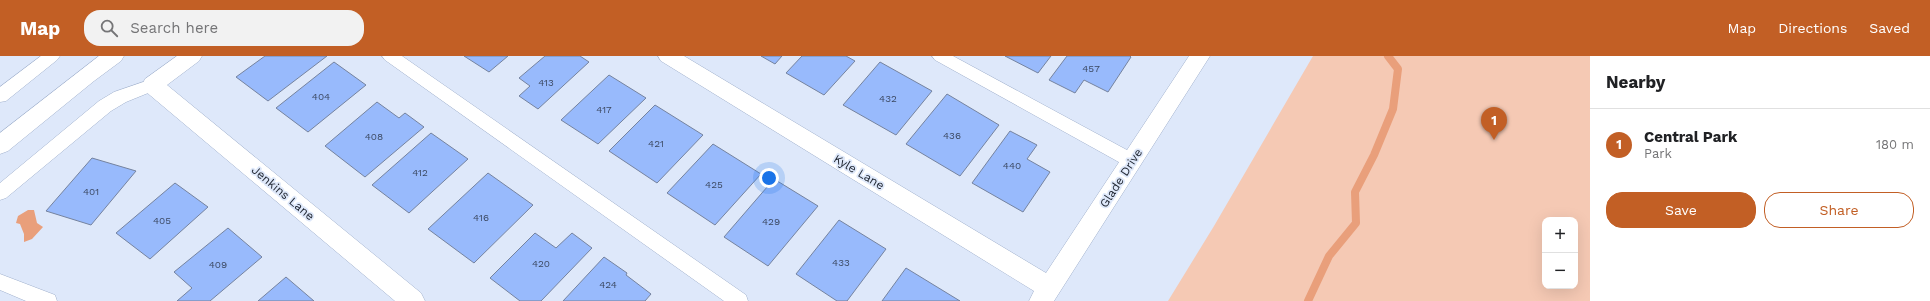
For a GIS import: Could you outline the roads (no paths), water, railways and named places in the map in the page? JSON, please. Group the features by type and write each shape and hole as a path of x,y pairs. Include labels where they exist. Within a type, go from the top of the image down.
{"street":[{"path":"0,145 80,80 114,56"},
{"path":"152,85 192,56"},
{"name":"Kyle Lane","path":"668,56 1045,294"},
{"name":"Glade Drive","path":"1045,294 1200,56"},
{"name":"Jenkins Lane","path":"152,85 413,301"}],"lane":[{"path":"0,96 52,56"},
{"path":"390,56 739,301"},
{"path":"940,56 1132,161"},
{"path":"0,193 105,106 120,97 152,85"},
{"path":"0,282 48,301"}],"waterway":[{"path":"1308,301 1329,256 1356,223 1355,192 1374,155 1393,109 1398,69 1388,56"}],"place":[{"name":"Central Park","path":"1494,140"}]}
